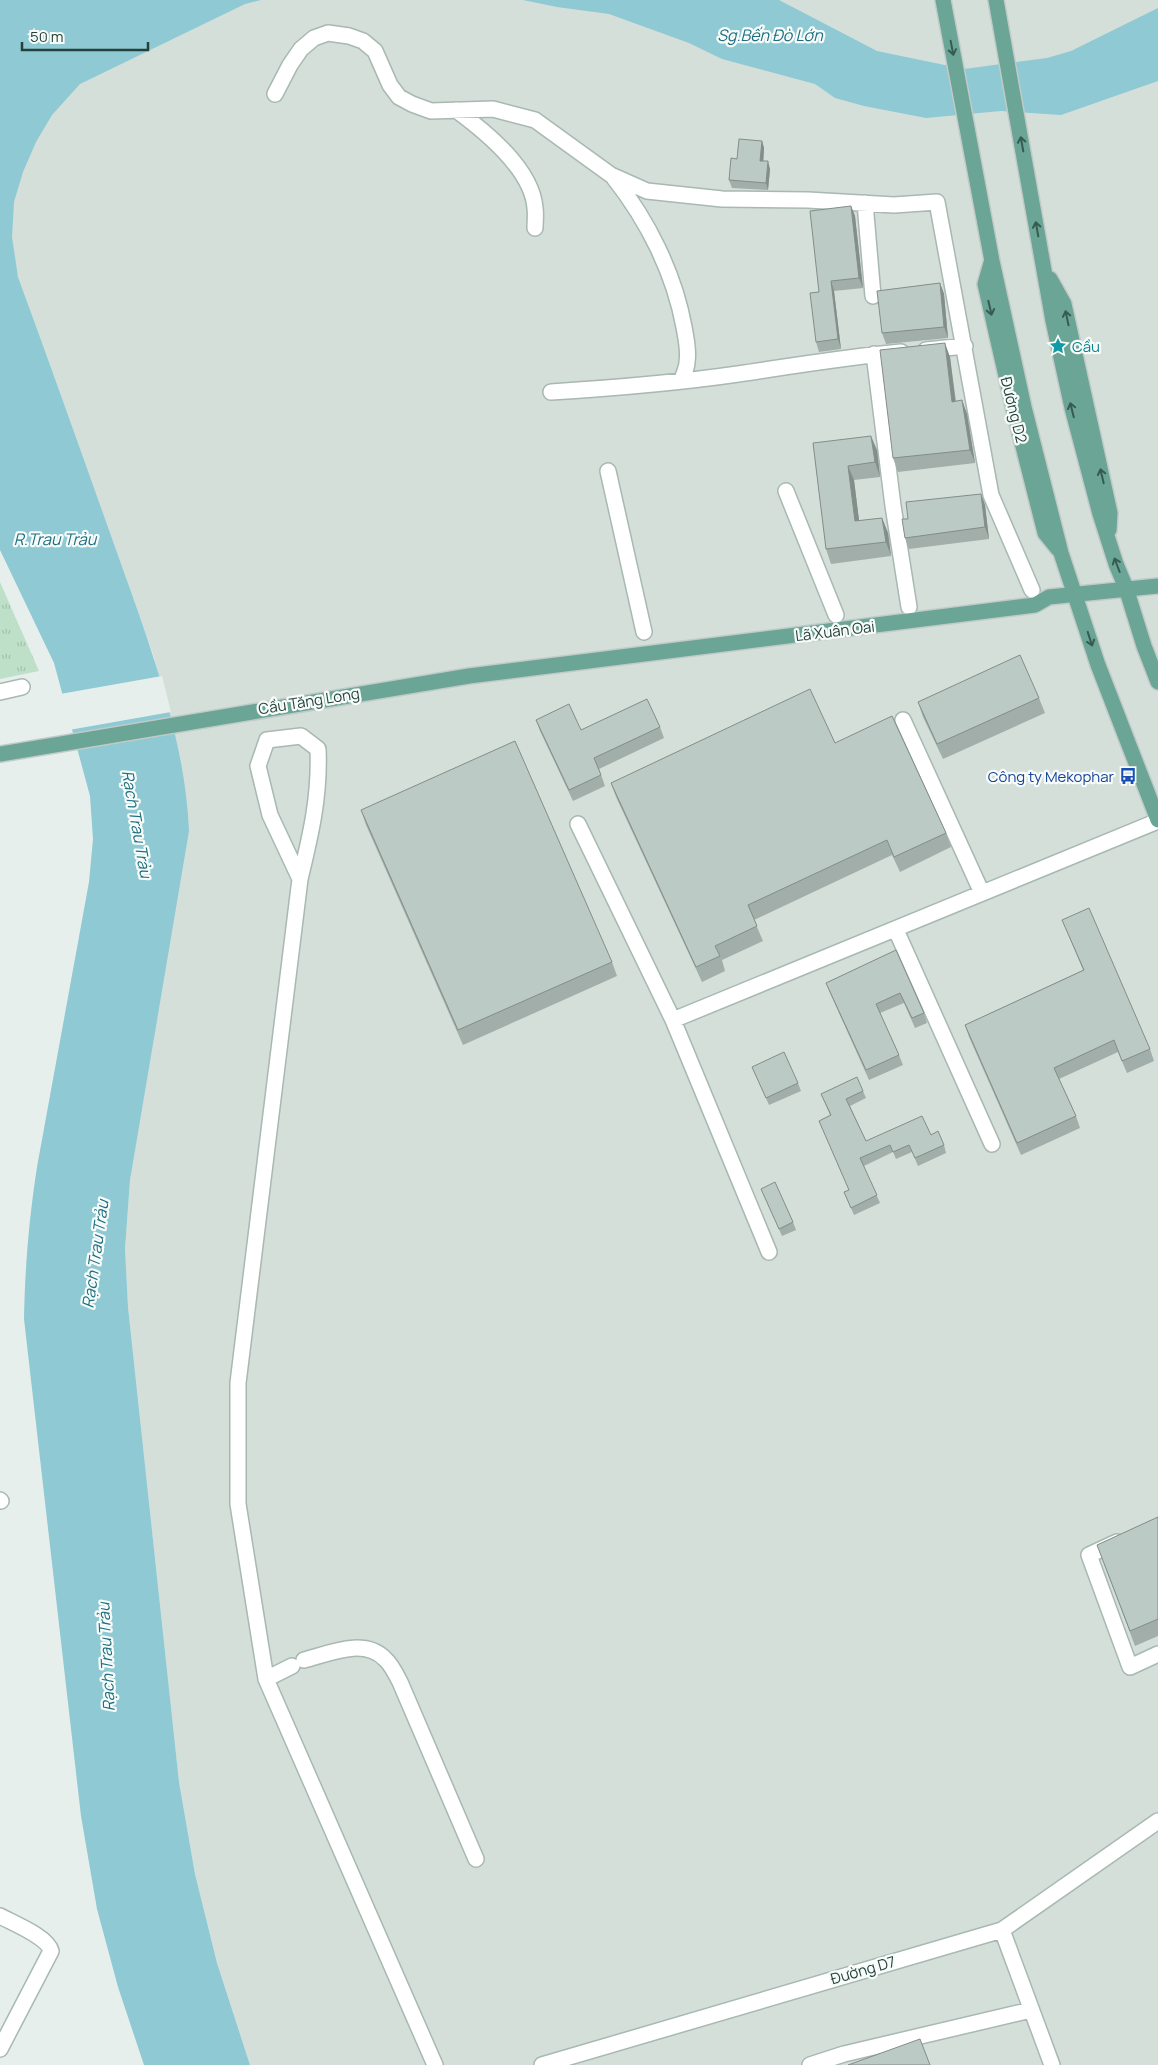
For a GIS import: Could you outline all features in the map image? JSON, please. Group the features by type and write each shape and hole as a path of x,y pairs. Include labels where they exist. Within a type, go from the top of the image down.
{"main road":[{"name":"Đường D2","path":"943,0 992,261 1024,407 1061,553 1098,665 1158,821"},
{"path":"996,0 1044,267 1072,408 1109,542 1158,682"},
{"name":"Cầu Tăng Long","path":"0,754 394,687 1035,605 1049,596 1158,586"}],"street":[{"path":"275,94 290,65 301,49 314,38 328,33 349,36 363,41 375,51 390,85 399,97 430,111 493,109 513,112 535,120 611,175 647,191 687,197 894,204 937,202 965,346 986,496 1032,590"},
{"path":"456,110 492,139 520,171 530,190 535,207 536,228"},
{"path":"611,175 631,200 647,228 662,257 675,292 687,345 687,363 682,380"},
{"path":"865,203 873,296"},
{"path":"551,392 682,380 874,354 965,346"},
{"path":"874,354 893,506 910,607"},
{"path":"608,471 644,632"},
{"path":"786,491 836,615"},
{"path":"893,506 912,504"},
{"path":"0,692 22,687"},
{"path":"903,720 982,893"},
{"path":"300,879 270,815 258,766 267,740 301,736 318,749 319,774 315,819 300,879 238,1383 238,1504 266,1679 435,2065"},
{"path":"673,1020 1158,821"},
{"path":"578,824 673,1020 769,1252"},
{"path":"896,930 992,1144"},
{"path":"1132,1536 1089,1555 1130,1667 1158,1654"},
{"path":"266,1679 298,1663 359,1647 372,1650 386,1658 400,1682 476,1859"},
{"name":"Đường D7","path":"542,2065 1002,1930 1158,1822"},
{"path":"0,1916 42,1939 49,1945 51,1951 47,1962 0,2048"},
{"path":"1002,1930 1052,2065"},
{"path":"810,2065 844,2054 1031,2010"}],"shaded area":[{"path":"0,0 1158,0 1158,2065 250,2065 217,1963 195,1874 179,1782 128,1307 125,1249 130,1180 177,749 154,657 18,277 0,188"}],"green space":[{"path":"0,582 39,671 0,679"}],"water":[{"name":"R.Trau Trảu","path":"0,0 261,0 245,4 80,84 52,115 36,142 23,172 14,202 12,237 18,277 151,651 172,723 186,795 189,831 130,1180 125,1249 128,1307 179,1782 195,1874 217,1963 250,2065 144,2065 118,1987 97,1909 81,1816 24,1319 25,1280 34,1186 89,882 93,839 90,796 54,663 0,550"},
{"name":"Sg.Bến Đò Lớn","path":"523,0 779,0 877,51 964,69 1047,58 1071,51 1158,8 1158,81 1061,115 1001,111 926,118 864,106 835,98 815,84 722,59 689,43 609,14"}],"pier":[{"path":"162,676 171,712 69,730 60,694"}],"building":[{"path":"739,139 762,141 760,161 768,161 766,183 729,180 731,158 737,159"},
{"path":"851,206 859,278 831,281 838,339 816,342 810,293 819,292 810,211"},
{"path":"940,283 944,327 882,333 877,291"},
{"path":"945,343 952,402 962,400 970,450 893,458 880,350"},
{"path":"871,436 875,462 848,466 855,521 882,518 886,542 826,549 813,443"},
{"path":"981,494 985,527 905,538 902,519 908,519 906,502"},
{"path":"1020,655 1039,698 937,744 918,702"},
{"path":"810,689 835,743 892,716 946,833 894,857 887,840 748,905 757,926 715,946 720,956 696,967 611,783"},
{"path":"647,699 660,727 594,758 601,775 569,790 536,720 569,704 581,730"},
{"path":"515,741 612,962 458,1030 361,810"},
{"path":"1089,908 1150,1049 1122,1061 1114,1040 1054,1068 1076,1116 1017,1143 965,1025 1084,970 1062,920"},
{"path":"896,950 924,1013 912,1018 900,993 876,1004 899,1055 866,1070 826,983"},
{"path":"784,1052 798,1083 766,1098 752,1067"},
{"path":"857,1077 863,1091 846,1099 866,1141 922,1116 931,1135 938,1131 944,1145 915,1158 909,1145 893,1152 890,1145 860,1158 877,1195 851,1208 844,1192 849,1190 819,1121 831,1115 821,1094"},
{"path":"775,1182 793,1222 779,1229 761,1189"},
{"path":"1158,1517 1158,1619 1130,1631 1097,1545"},
{"path":"920,2039 930,2065 848,2065"}],"place":[{"name":"Cầu","path":"1058,346"},
{"name":"Công ty Mekophar","path":"1128,776"}],"water label":[{"name":"Rạch Trau Trảu","path":"137,824"},
{"name":"Rạch Trau Trảu","path":"95,1254"},
{"name":"Rạch Trau Trảu","path":"106,1657"}]}
